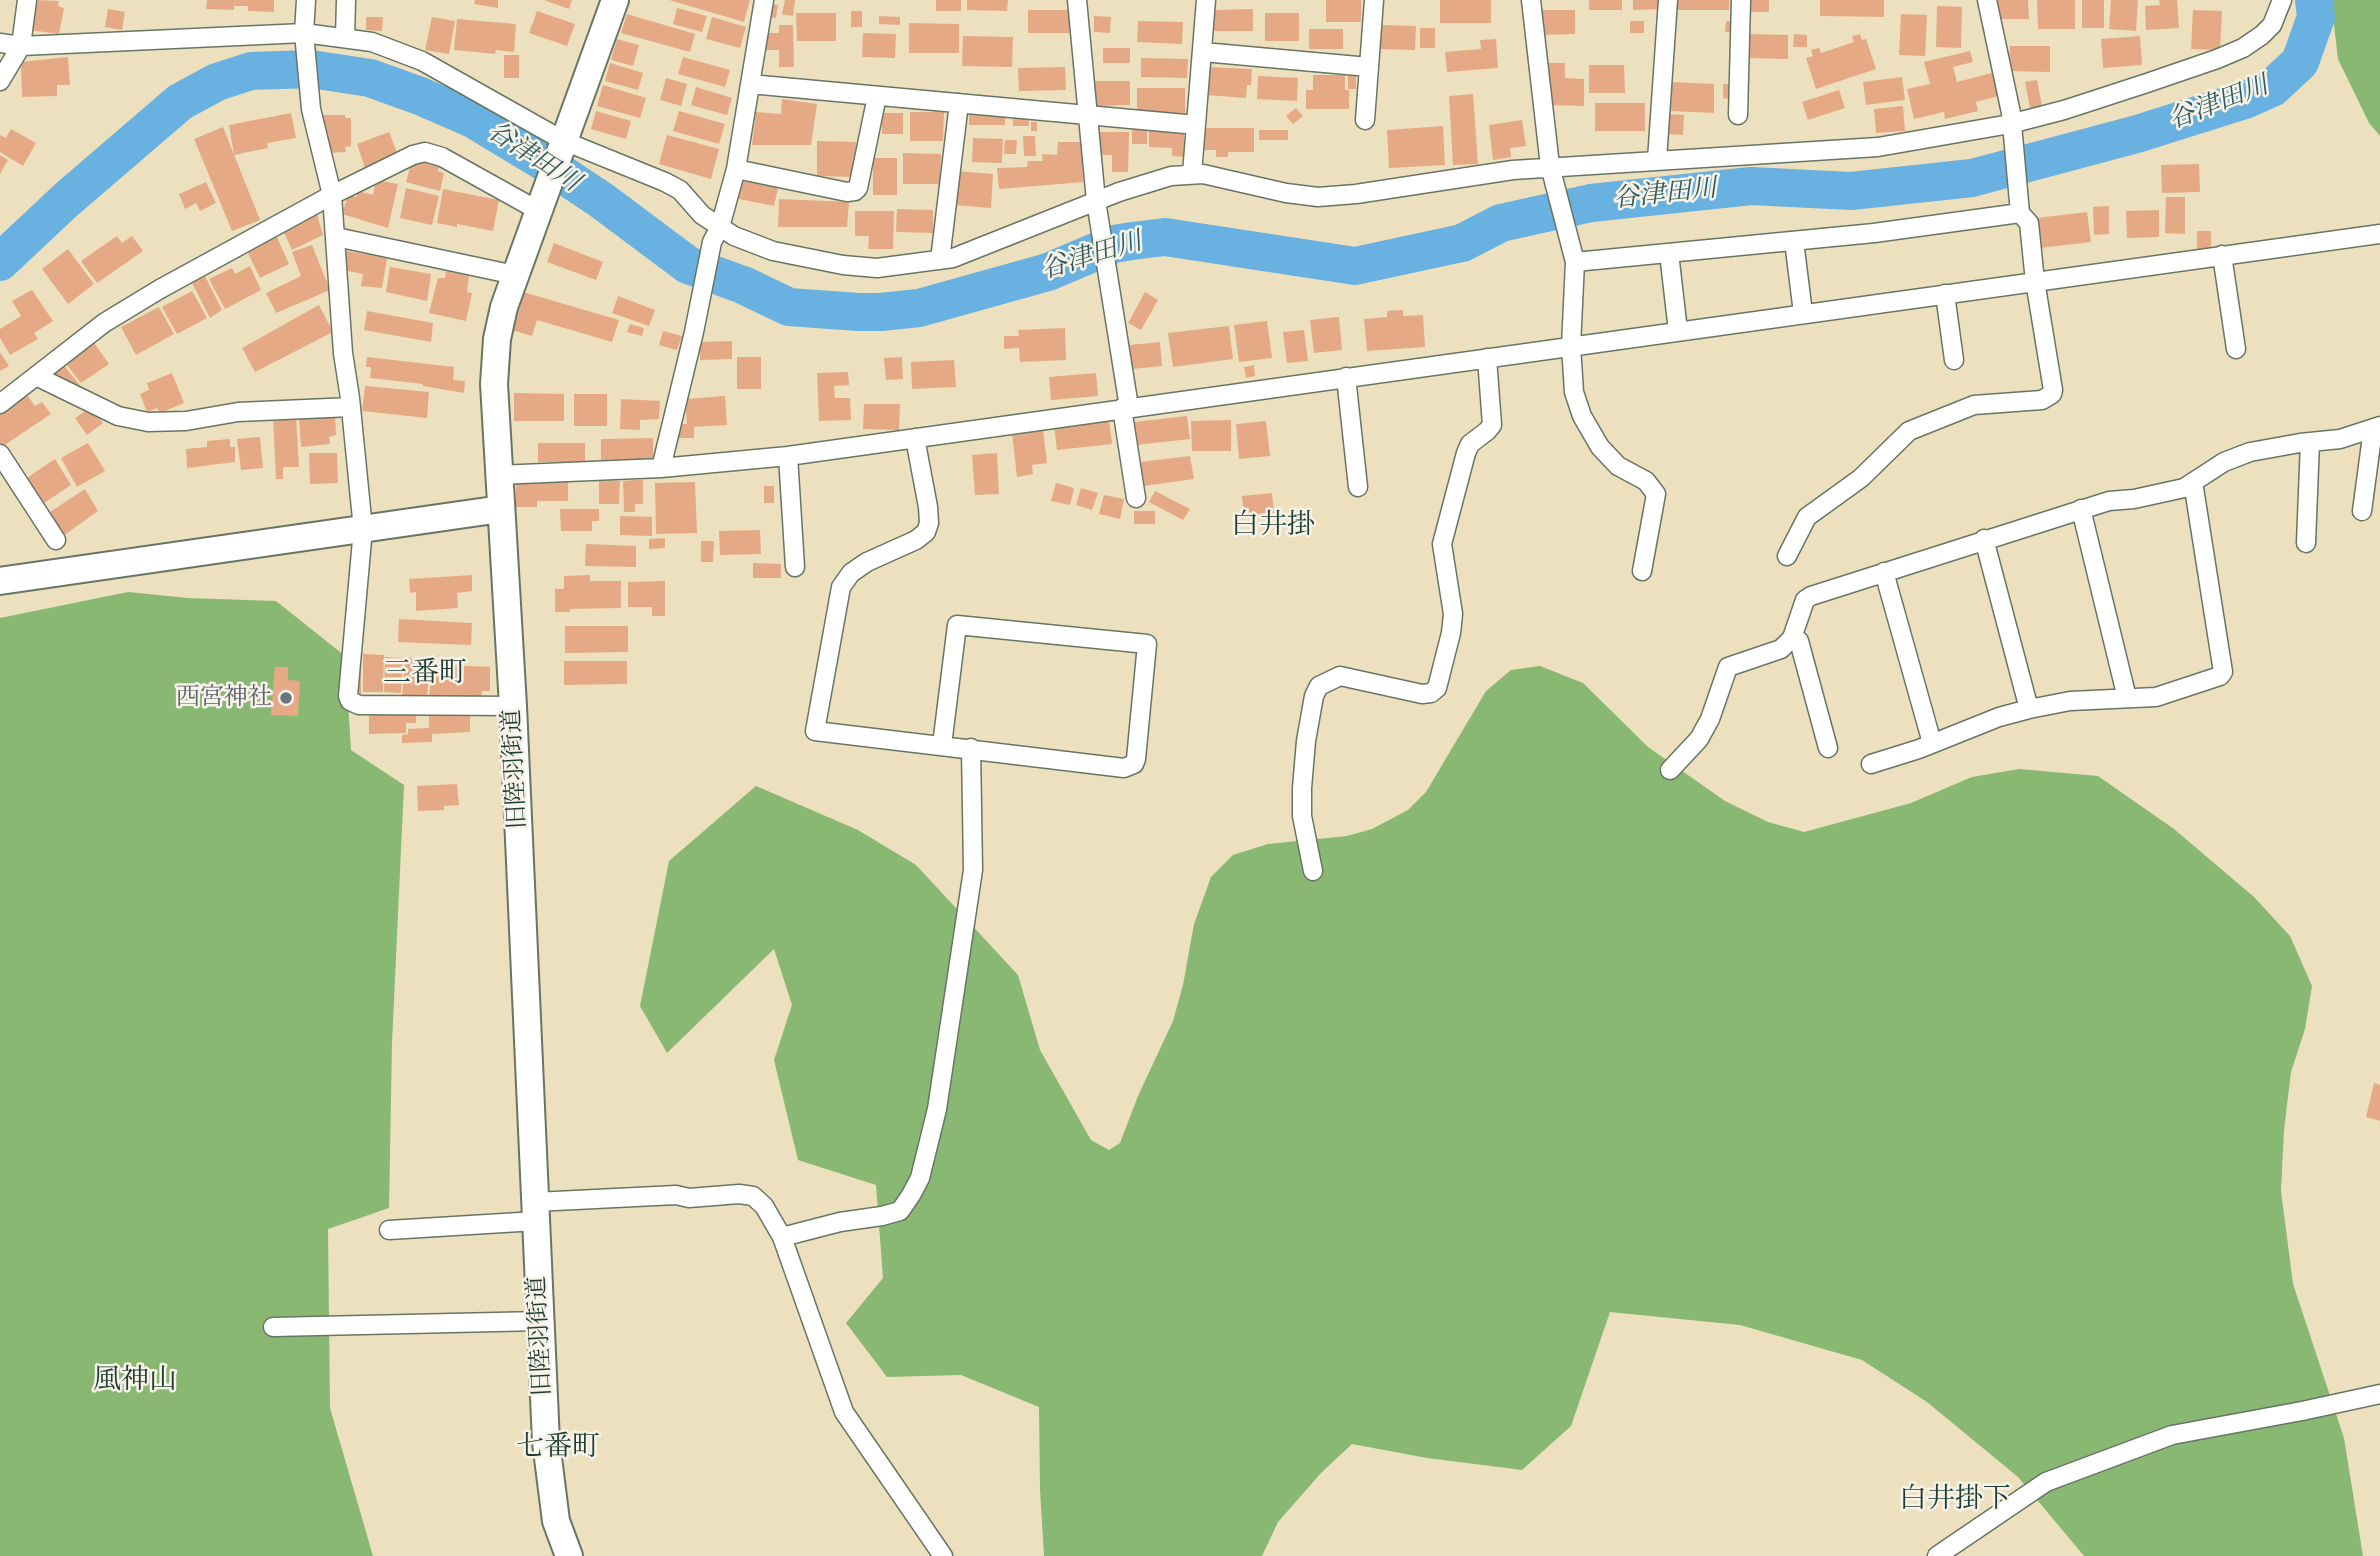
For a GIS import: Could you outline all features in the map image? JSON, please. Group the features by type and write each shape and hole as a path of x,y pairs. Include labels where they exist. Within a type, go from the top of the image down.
{"street":[{"path":"0,81 21,46 27,0"},
{"path":"306,0 304,33 311,109 332,195 343,353 363,530 348,689 350,701 359,705 513,706"},
{"path":"345,38 346,0"},
{"name":"旧陸羽街道","path":"569,1556 556,1521 546,1442 513,706 494,384 497,339 515,275 615,0"},
{"path":"661,468 716,234 736,169 764,0"},
{"path":"1077,0 1096,201 1114,308 1136,498"},
{"path":"1192,174 1206,0"},
{"path":"1365,120 1374,0"},
{"path":"1531,0 1550,166 1572,254 1571,346 1574,392 1582,416 1600,447 1618,466 1646,481 1656,494 1642,571"},
{"path":"1657,160 1668,0"},
{"path":"1738,115 1741,0"},
{"path":"1787,556 1807,517 1861,478 1909,432 1974,405 2042,400 2052,394 2029,223 2019,205 2011,113 1987,0"},
{"path":"0,43 21,46 304,33 372,42 422,61 562,146 665,181 680,190 716,234 734,236 773,251 843,265 877,268 953,258 1096,201 1171,176 1220,176 1286,193 1318,197 1550,166 1878,147 2011,131 2243,48 2272,25 2282,2 2263,0"},
{"path":"1203,52 1369,67"},
{"path":"750,84 1196,125"},
{"path":"736,169 847,192 855,191 858,188 877,96"},
{"path":"940,260 959,103"},
{"path":"0,404 104,323 230,249 413,155 425,152 442,157 540,206"},
{"path":"1572,254 1669,253 1874,233 2019,205"},
{"path":"498,475 661,468 788,456 2380,233"},
{"path":"336,237 515,275"},
{"path":"1794,241 1803,313"},
{"path":"1669,253 1678,331"},
{"path":"2222,255 2236,349"},
{"path":"1945,293 1955,360"},
{"path":"1313,871 1302,816 1302,788 1306,741 1314,696 1319,686 1340,676 1422,694 1431,693 1437,688 1453,614 1442,544 1466,453 1470,444 1492,425 1487,358"},
{"path":"36,376 118,416 148,422 186,421 238,412 351,407"},
{"path":"1346,377 1358,487"},
{"path":"1670,770 1699,739 1710,719 1728,667 1781,649 1792,638 1805,600 1811,596 2081,509 2109,501 2160,495 2183,488 2224,462 2250,452 2340,439 2377,427 2362,511"},
{"path":"915,438 928,507 929,523 926,532 916,540 866,562 851,573 841,587 815,731 1124,768 1134,764 1136,759 1147,644 957,625 942,745"},
{"path":"2306,543 2310,442"},
{"path":"0,454 56,540"},
{"path":"788,456 795,567"},
{"path":"1871,764 2029,709 2070,701 2156,697 2220,676 2223,672 2193,482"},
{"path":"0,581 501,509"},
{"path":"2081,509 2127,698"},
{"path":"1984,539 2029,709"},
{"path":"1884,572 1932,743"},
{"path":"1792,638 1799,641 1828,748"},
{"path":"782,1237 840,1222 900,1211 920,1178 937,1109 973,870 971,748"},
{"path":"389,1230 676,1195 698,1198 739,1194 753,1196 764,1206 782,1237 844,1412 943,1556"},
{"path":"273,1327 541,1321"},
{"path":"1937,1556 2046,1482 2172,1435 2380,1394"}],"green space":[{"path":"2331,0 2380,0 2380,136 2369,123 2338,59"},
{"path":"128,592 188,598 276,601 345,656 351,750 404,785 392,1043 389,1208 328,1229 330,1408 373,1556 0,1556 0,618"},
{"path":"1540,666 1583,683 1648,747 1725,801 1768,822 1804,832 1911,803 1972,777 2019,769 2098,776 2174,829 2254,897 2290,936 2312,986 2305,1029 2291,1072 2284,1130 2281,1191 2293,1284 2344,1438 2363,1556 2084,1556 2018,1477 1927,1402 1862,1360 1740,1325 1610,1312 1571,1426 1522,1470 1427,1458 1352,1444 1321,1473 1278,1522 1262,1556 1044,1556 1039,1407 961,1375 887,1377 846,1323 883,1278 876,1185 798,1160 774,1060 792,1005 774,949 667,1053 640,1006 669,861 756,786 858,830 916,865 1018,975 1040,1050 1091,1140 1109,1150 1120,1143 1138,1096 1173,1021 1183,985 1194,924 1211,877 1233,855 1268,844 1347,836 1372,829 1408,810 1426,792 1486,691 1511,670"}],"building":[{"path":"34,0 59,1 58,6 64,8 59,34 30,30"},
{"path":"207,0 274,0 274,12 248,11 248,6 234,6 234,10 206,9"},
{"path":"475,0 498,0 498,8 474,4"},
{"path":"544,0 572,0 569,9"},
{"path":"669,0 750,0 744,22"},
{"path":"785,0 795,0 793,16 782,14"},
{"path":"936,0 961,0 961,11 936,11"},
{"path":"967,0 1008,0 1007,11 967,10"},
{"path":"1326,0 1361,0 1361,22 1326,22"},
{"path":"1440,0 1491,0 1491,23 1440,23"},
{"path":"1589,0 1622,0 1622,10 1589,10"},
{"path":"1633,0 1658,0 1658,9 1633,10"},
{"path":"1678,0 1729,0 1729,10 1678,10"},
{"path":"1749,0 1769,0 1769,12 1749,12"},
{"path":"1820,0 1884,0 1884,17 1820,16"},
{"path":"1997,0 2028,0 2029,19 1997,19"},
{"path":"2037,0 2075,0 2075,29 2038,29"},
{"path":"2082,0 2104,0 2104,28 2082,28"},
{"path":"2111,0 2138,0 2136,31 2109,29"},
{"path":"2159,0 2177,0 2179,28 2146,30 2145,6 2160,5"},
{"path":"770,4 778,5 776,18 768,17"},
{"path":"1937,6 1962,7 1961,48 1936,47"},
{"path":"677,8 707,16 702,32 673,24"},
{"path":"108,9 125,12 122,30 105,27"},
{"path":"1253,9 1253,31 1214,31 1214,10"},
{"path":"1028,10 1069,10 1069,33 1028,33"},
{"path":"1539,10 1575,10 1575,34 1540,35"},
{"path":"2193,10 2222,11 2220,50 2191,49"},
{"path":"537,11 575,24 567,46 529,33"},
{"path":"851,11 862,11 862,27 851,27"},
{"path":"796,13 836,13 836,41 797,41"},
{"path":"1265,13 1299,13 1299,41 1265,41"},
{"path":"627,14 695,34 690,52 621,33"},
{"path":"1901,14 1927,15 1925,56 1899,55"},
{"path":"879,16 900,17 900,25 879,24"},
{"path":"1094,16 1111,17 1110,33 1094,32"},
{"path":"366,17 383,17 382,31 366,30"},
{"path":"432,17 455,21 449,54 425,50"},
{"path":"712,17 746,27 740,48 706,39"},
{"path":"457,19 516,24 514,52 496,50 495,54 454,50"},
{"path":"1138,21 1183,22 1182,44 1137,42"},
{"path":"1630,21 1644,21 1644,33 1630,33"},
{"path":"1726,21 1735,21 1735,32 1725,32"},
{"path":"909,23 959,24 959,53 909,53"},
{"path":"779,25 793,25 794,67 779,67 779,50 765,50 765,33 779,33"},
{"path":"1380,25 1416,26 1415,50 1379,49"},
{"path":"1420,28 1435,28 1435,48 1420,48"},
{"path":"1309,29 1343,29 1343,49 1309,49"},
{"path":"863,33 896,34 895,58 862,57"},
{"path":"1748,34 1788,35 1788,59 1747,58"},
{"path":"1794,34 1807,35 1807,47 1793,47"},
{"path":"1860,34 1862,40 1866,39 1876,69 1816,89 1806,58 1813,56 1811,50 1819,48 1821,53 1854,42 1852,36"},
{"path":"963,36 1013,37 1012,67 962,66"},
{"path":"2140,36 2142,65 2103,68 2101,39"},
{"path":"617,39 639,45 633,66 611,60"},
{"path":"1496,39 1498,68 1447,72 1445,52 1481,49 1480,40"},
{"path":"2010,46 2050,46 2050,72 2009,71"},
{"path":"1103,48 1130,48 1130,63 1103,63"},
{"path":"1970,51 1973,62 1953,67 1957,82 1992,73 1998,96 1976,102 1978,111 1945,119 1944,112 1914,119 1907,89 1930,84 1924,62"},
{"path":"504,55 519,55 519,78 504,78"},
{"path":"68,57 70,85 57,85 57,96 22,97 21,62"},
{"path":"683,57 730,70 725,87 678,74"},
{"path":"1141,58 1188,59 1187,78 1141,77"},
{"path":"610,63 643,73 638,90 605,81"},
{"path":"1548,63 1565,63 1565,78 1584,79 1584,106 1548,105"},
{"path":"1589,65 1624,65 1625,93 1589,93"},
{"path":"1065,67 1066,90 1019,91 1018,68"},
{"path":"1207,67 1252,69 1251,85 1247,85 1246,98 1206,95"},
{"path":"1313,75 1345,75 1345,90 1349,90 1349,109 1306,109 1306,90 1313,90"},
{"path":"1348,75 1356,75 1356,89 1348,89"},
{"path":"1258,76 1298,78 1297,101 1257,99"},
{"path":"1902,77 1905,100 1866,105 1863,82"},
{"path":"666,78 687,84 681,106 660,100"},
{"path":"2037,80 2042,106 2030,108 2025,82"},
{"path":"1094,81 1130,81 1130,105 1094,106"},
{"path":"1672,82 1714,84 1714,113 1671,111"},
{"path":"1723,84 1729,84 1729,99 1723,98"},
{"path":"603,85 646,98 640,118 597,106"},
{"path":"696,87 732,98 727,115 691,105"},
{"path":"1137,88 1185,88 1185,113 1137,113"},
{"path":"1839,90 1845,108 1808,120 1802,102"},
{"path":"1473,94 1478,164 1453,165 1449,96"},
{"path":"782,99 817,104 811,145 752,145 756,112 781,114"},
{"path":"1595,103 1645,103 1645,131 1595,131"},
{"path":"1903,106 1905,131 1876,133 1874,109"},
{"path":"1296,108 1303,116 1293,124 1286,116"},
{"path":"596,111 631,121 626,139 591,129"},
{"path":"679,111 725,124 719,144 673,131"},
{"path":"910,112 944,112 943,141 910,141"},
{"path":"969,112 1005,113 1005,125 969,125"},
{"path":"291,113 296,138 267,143 268,148 234,155 229,125"},
{"path":"882,113 903,113 903,134 882,134"},
{"path":"1668,114 1684,115 1683,135 1667,134"},
{"path":"323,115 345,115 345,118 351,118 351,146 345,147 346,152 328,153"},
{"path":"1013,115 1029,115 1029,126 1013,126"},
{"path":"1522,120 1526,146 1510,148 1511,157 1493,160 1489,125"},
{"path":"1031,122 1037,122 1037,131 1031,131"},
{"path":"1443,126 1445,165 1389,168 1387,130"},
{"path":"223,127 260,220 232,231 194,139"},
{"path":"1132,127 1147,128 1147,144 1132,144"},
{"path":"1204,128 1254,128 1254,152 1228,152 1228,157 1216,157 1216,150 1204,150"},
{"path":"11,129 36,143 23,166 0,152 0,135 6,138"},
{"path":"1259,130 1288,130 1288,140 1259,140"},
{"path":"1149,131 1184,132 1184,157 1172,156 1172,148 1149,147"},
{"path":"389,132 398,155 365,168 357,144"},
{"path":"1098,132 1129,132 1128,172 1112,172 1112,155 1098,155"},
{"path":"667,135 719,149 711,179 659,164"},
{"path":"1023,136 1035,136 1036,156 1024,156"},
{"path":"973,138 1003,139 1002,163 972,162"},
{"path":"1005,140 1017,140 1016,154 1004,154"},
{"path":"817,141 856,142 855,177 817,176"},
{"path":"1058,142 1082,142 1083,182 999,189 997,168 1027,167 1028,161 1043,161 1042,154 1057,155"},
{"path":"903,153 941,154 940,184 903,184"},
{"path":"0,155 8,160 0,174"},
{"path":"873,158 897,158 897,195 873,195"},
{"path":"440,162 438,171 444,173 440,191 406,182 411,164"},
{"path":"2199,164 2200,192 2162,193 2161,165"},
{"path":"956,171 993,174 991,208 954,205"},
{"path":"376,180 398,184 388,228 342,214 348,195 356,197 358,191 373,195"},
{"path":"738,180 778,188 774,206 734,198"},
{"path":"206,182 216,203 200,211 196,203 185,209 179,194"},
{"path":"406,188 439,196 432,225 400,218"},
{"path":"443,189 499,200 493,231 437,223"},
{"path":"2166,197 2185,197 2185,234 2165,233"},
{"path":"779,199 849,202 847,227 778,227"},
{"path":"2109,206 2109,234 2094,235 2093,207"},
{"path":"897,209 933,210 933,233 896,232"},
{"path":"2159,210 2159,237 2127,238 2126,211"},
{"path":"316,211 323,235 292,250 282,228"},
{"path":"855,211 894,211 893,249 868,249 869,236 855,236"},
{"path":"2087,212 2091,242 2040,248 2036,218"},
{"path":"2197,231 2211,231 2211,249 2197,249"},
{"path":"276,235 289,264 260,278 246,249"},
{"path":"117,236 122,243 132,236 143,251 97,283 81,261"},
{"path":"554,243 603,262 596,280 547,262"},
{"path":"312,245 330,290 276,313 266,293 301,276 292,252"},
{"path":"68,249 94,284 68,304 42,269"},
{"path":"347,251 387,258 382,288 361,286 363,274 343,270"},
{"path":"250,266 261,290 225,309 209,279 232,268 235,274"},
{"path":"390,267 431,274 427,301 386,292"},
{"path":"446,271 469,276 467,292 472,293 466,321 429,313 438,278 445,278"},
{"path":"203,272 222,310 210,318 190,279"},
{"path":"32,290 53,321 34,333 38,339 10,355 0,338 0,329 21,316 12,301"},
{"path":"192,291 207,318 177,334 162,307"},
{"path":"523,292 619,320 612,342 537,320 532,336 512,330"},
{"path":"1145,292 1158,300 1141,330 1128,323"},
{"path":"618,296 655,310 649,326 612,313"},
{"path":"319,305 333,332 255,372 242,348"},
{"path":"159,307 174,334 136,355 121,327"},
{"path":"1403,310 1403,316 1423,315 1425,347 1367,351 1364,319 1387,317 1387,311"},
{"path":"367,311 433,323 431,342 364,330"},
{"path":"1339,317 1342,350 1314,353 1310,320"},
{"path":"1267,321 1272,358 1239,362 1234,325"},
{"path":"630,324 644,328 642,336 627,332"},
{"path":"1229,326 1233,359 1173,367 1168,333"},
{"path":"1065,328 1066,360 1020,362 1019,348 1004,349 1004,336 1019,336 1018,330"},
{"path":"1304,330 1308,361 1287,363 1283,332"},
{"path":"663,331 682,336 677,350 659,345"},
{"path":"92,340 109,364 81,383 64,361"},
{"path":"732,341 732,359 700,360 700,342"},
{"path":"1160,342 1162,366 1132,369 1130,345"},
{"path":"0,352 9,366 0,371"},
{"path":"367,357 454,367 453,380 465,381 464,393 423,384 370,378 371,367 366,367"},
{"path":"737,357 761,357 761,389 737,389"},
{"path":"902,357 903,379 886,380 884,358"},
{"path":"954,360 956,387 912,389 911,362"},
{"path":"62,363 82,388 53,378 50,371"},
{"path":"1254,365 1255,376 1246,378 1244,367"},
{"path":"848,372 849,385 834,386 835,398 850,398 851,420 819,421 817,373"},
{"path":"172,373 184,403 160,413 157,408 147,412 140,394 149,390 147,383"},
{"path":"1096,373 1098,396 1051,400 1049,377"},
{"path":"365,386 429,392 427,418 362,411"},
{"path":"25,392 35,406 42,402 51,414 0,448 0,409"},
{"path":"514,393 564,394 564,421 514,421"},
{"path":"574,394 607,394 607,426 574,426"},
{"path":"725,396 727,425 694,427 694,438 678,438 678,424 687,424 685,399"},
{"path":"621,399 660,401 659,419 640,420 640,430 620,429"},
{"path":"864,404 900,404 899,430 863,429"},
{"path":"87,410 90,413 93,411 103,423 87,435 75,418"},
{"path":"335,414 336,435 329,437 330,444 301,447 299,416"},
{"path":"296,416 299,467 283,467 283,479 276,479 273,417"},
{"path":"1187,416 1190,439 1136,445 1134,422"},
{"path":"1109,420 1112,444 1057,450 1054,426"},
{"path":"1231,420 1231,451 1192,451 1191,421"},
{"path":"1266,421 1270,456 1239,459 1236,424"},
{"path":"1043,429 1047,463 1032,465 1033,474 1017,477 1012,433"},
{"path":"260,437 263,468 241,470 237,439"},
{"path":"653,438 653,459 601,460 601,439"},
{"path":"230,439 230,447 235,447 235,462 187,468 186,449 207,447 207,441"},
{"path":"88,443 105,471 77,487 61,458"},
{"path":"538,443 585,443 585,462 538,462"},
{"path":"309,453 337,453 338,483 310,484"},
{"path":"997,453 999,494 975,495 972,455"},
{"path":"1190,456 1194,479 1144,486 1141,462"},
{"path":"55,459 71,485 41,505 24,480"},
{"path":"599,480 620,481 619,504 599,504"},
{"path":"643,480 643,504 635,504 635,512 624,512 623,481"},
{"path":"568,481 568,501 537,501 537,507 516,507 516,482"},
{"path":"695,482 697,533 656,534 655,483"},
{"path":"1056,483 1074,488 1070,505 1051,501"},
{"path":"764,486 774,486 774,503 764,503"},
{"path":"1081,488 1098,493 1092,510 1076,505"},
{"path":"85,489 98,511 63,536 50,512"},
{"path":"1155,491 1190,509 1183,520 1149,502"},
{"path":"1272,493 1274,513 1244,516 1242,496"},
{"path":"1104,495 1124,499 1120,519 1099,514"},
{"path":"560,509 599,509 599,521 592,521 592,531 561,531"},
{"path":"1134,511 1155,511 1155,524 1134,524"},
{"path":"620,516 652,517 652,536 620,535"},
{"path":"760,530 761,554 720,555 719,531"},
{"path":"665,538 665,548 649,549 649,539"},
{"path":"701,541 714,541 713,562 701,562"},
{"path":"586,544 636,546 636,567 585,566"},
{"path":"753,563 781,564 781,578 753,578"},
{"path":"472,575 472,591 457,593 458,608 416,611 416,592 410,593 409,579"},
{"path":"590,575 590,581 621,581 621,608 555,612 555,589 564,589 564,576"},
{"path":"665,581 665,616 652,616 652,607 628,607 628,582"},
{"path":"399,619 472,623 471,645 398,642"},
{"path":"565,626 628,626 628,652 565,653"},
{"path":"351,653 361,653 361,695 350,696"},
{"path":"363,654 384,655 383,692 363,692"},
{"path":"385,657 403,658 401,693 384,692"},
{"path":"405,658 430,660 427,698 402,697"},
{"path":"564,661 627,661 627,684 564,685"},
{"path":"432,664 490,667 490,691 482,691 481,700 429,698"},
{"name":"西宮神社","path":"275,667 288,667 288,680 300,681 298,716 271,715"},
{"path":"416,709 416,723 406,723 406,733 369,734 369,710"},
{"path":"470,710 470,732 432,734 432,742 402,743 402,735 408,734 408,729 429,728 429,712"},
{"path":"457,784 459,805 444,806 444,810 418,811 417,786"},
{"path":"2374,1083 2380,1085 2380,1121 2366,1117"}],"waterway":[{"name":"谷津田川","path":"0,262 66,200 180,102 217,82 251,71 311,69 370,78 420,96 473,119 544,162 601,200 688,265 743,285 789,307 881,312 919,308 1048,272 1114,244 1132,241 1165,237 1355,266 1462,243 1501,223 1591,203 1751,186 1851,191 1972,178 2137,134 2245,100 2272,88 2300,62 2316,17 2314,0"}],"place":[{"name":"西宮神社","path":"286,698"}],"district":[{"name":"白井掛","path":"1273,527"},
{"name":"三番町","path":"425,675"},
{"name":"風神山","path":"135,1382"},
{"name":"七番町","path":"558,1449"},
{"name":"白井掛下","path":"1955,1501"}]}
